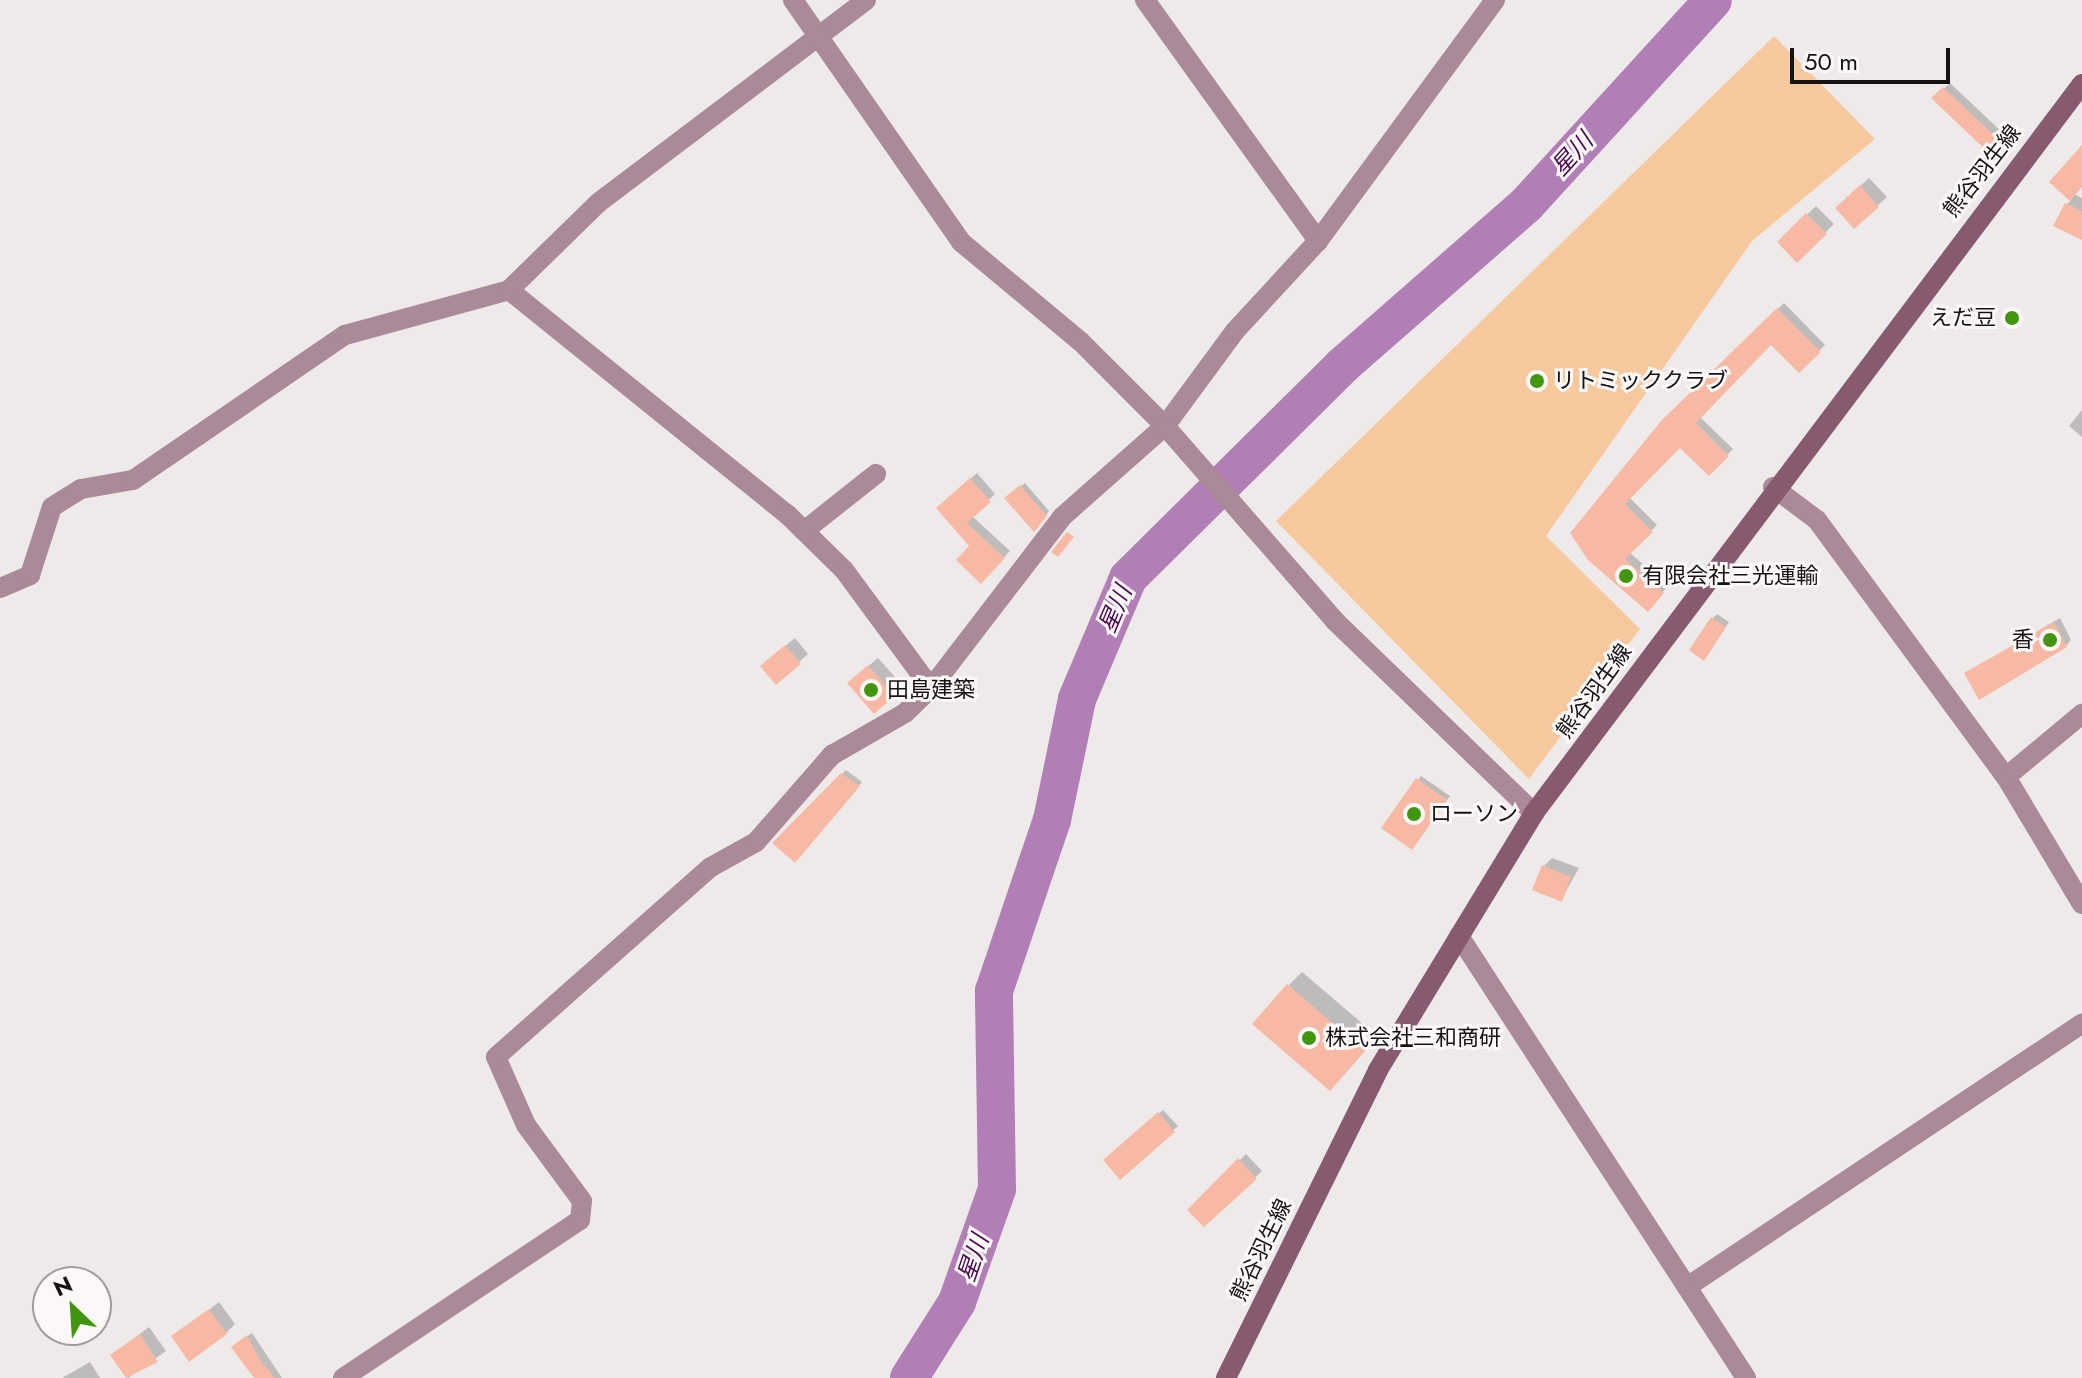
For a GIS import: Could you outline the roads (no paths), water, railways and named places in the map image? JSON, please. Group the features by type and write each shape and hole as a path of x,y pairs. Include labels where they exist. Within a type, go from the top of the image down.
{"main road":[{"name":"熊谷羽生線","path":"1226,1378 1378,1070 1534,813 1773,487 2082,84"}],"street":[{"path":"793,0 943,223 1165,426 1250,526 1358,644 1534,813"},
{"path":"0,588 30,575 52,507 81,489 133,480 345,335 509,290 598,203 866,0"},
{"path":"1145,0 1318,241"},
{"path":"343,1378 580,1220 582,1201 526,1125 496,1057 711,867 756,842 832,755 905,713 931,688 1062,517 1165,426 1235,331 1318,241 1495,0"},
{"path":"509,290 804,531 844,570 931,688"},
{"path":"804,531 876,474"},
{"path":"1773,487 1817,520 2006,777 2082,904"},
{"path":"2006,777 2082,714"},
{"path":"1459,936 1746,1378"},
{"path":"1687,1287 2082,1024"}],"waterway":[{"name":"星川","path":"909,1378 957,1302 997,1189 994,991 1052,820 1077,699 1128,578 1342,366 1526,205 1713,0"}],"place":[{"name":"えだ豆","path":"2012,318"},
{"name":"リトミッククラブ","path":"1537,381"},
{"name":"有限会社三光運輸","path":"1626,576"},
{"name":"香","path":"2050,640"},
{"name":"田島建築","path":"871,690"},
{"name":"ローソン","path":"1414,814"},
{"name":"株式会社三和商研","path":"1309,1038"}]}
